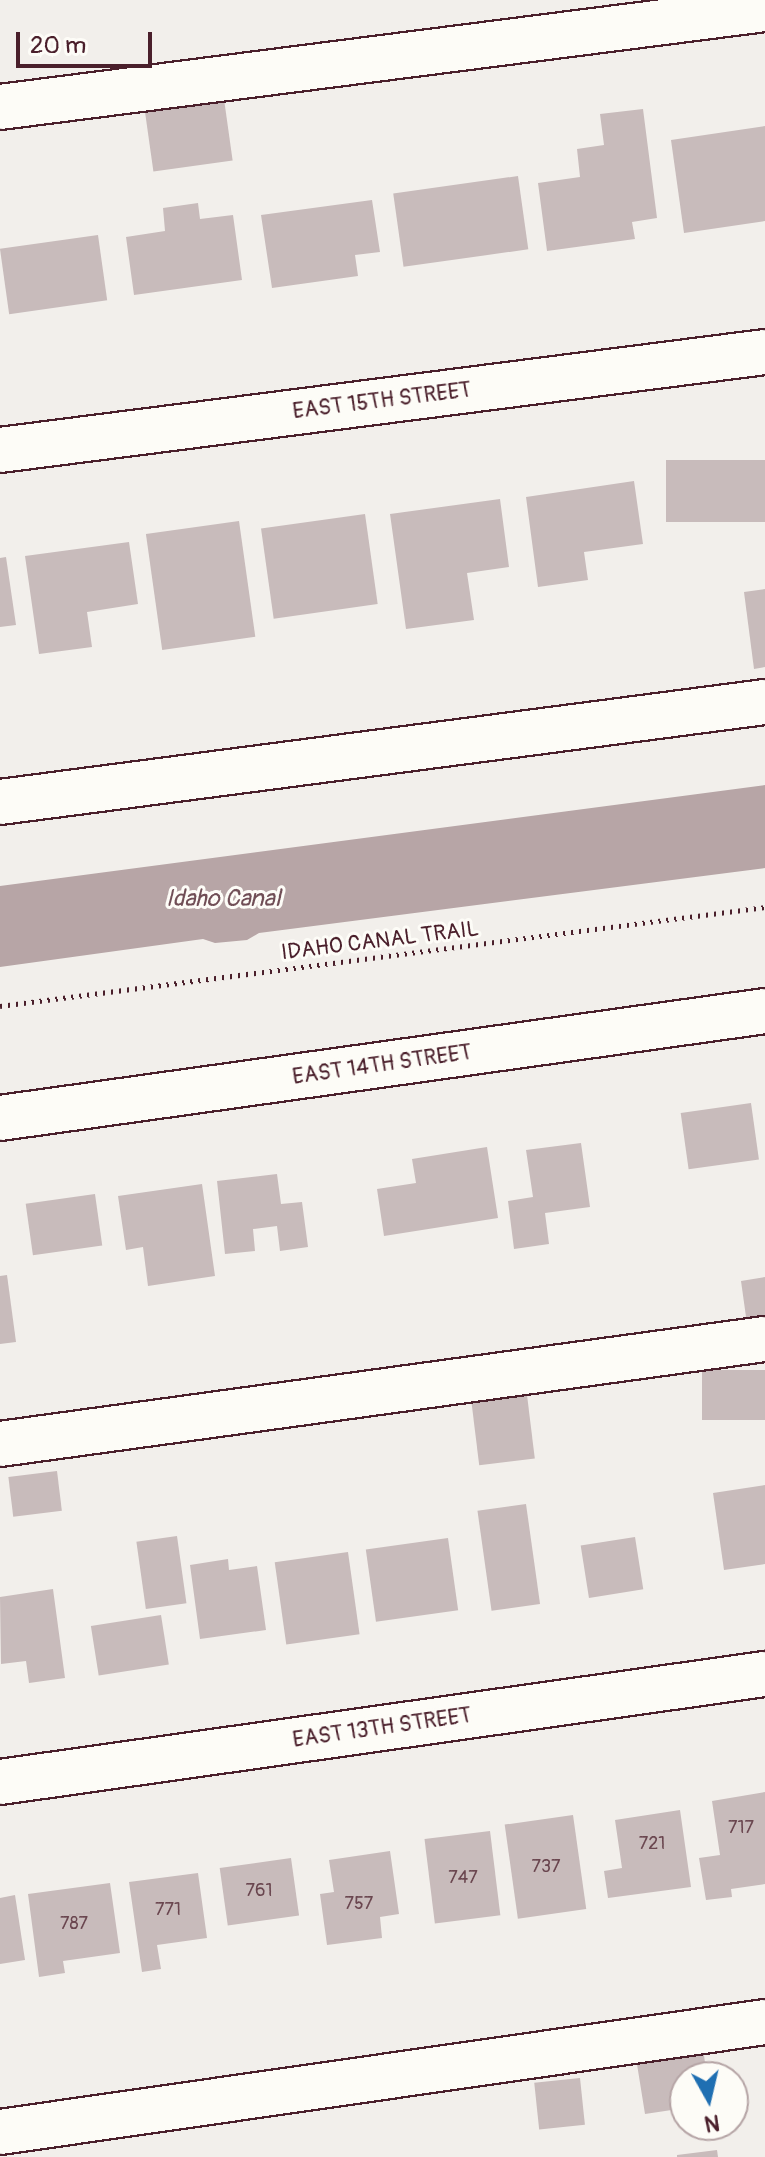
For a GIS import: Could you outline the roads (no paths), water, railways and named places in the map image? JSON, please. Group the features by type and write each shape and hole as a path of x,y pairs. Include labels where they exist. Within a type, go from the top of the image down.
{"street":[{"path":"0,107 765,9"},
{"name":"EAST 15TH STREET","path":"0,450 765,352"},
{"path":"0,802 765,702"},
{"name":"EAST 14TH STREET","path":"0,1118 765,1011"},
{"path":"0,1444 765,1339"},
{"name":"EAST 13TH STREET","path":"0,1782 765,1674"},
{"path":"0,2132 765,2022"}],"water":[{"name":"Idaho Canal","path":"765,785 765,868 259,933 247,940 215,943 203,939 0,967 0,886"}]}
